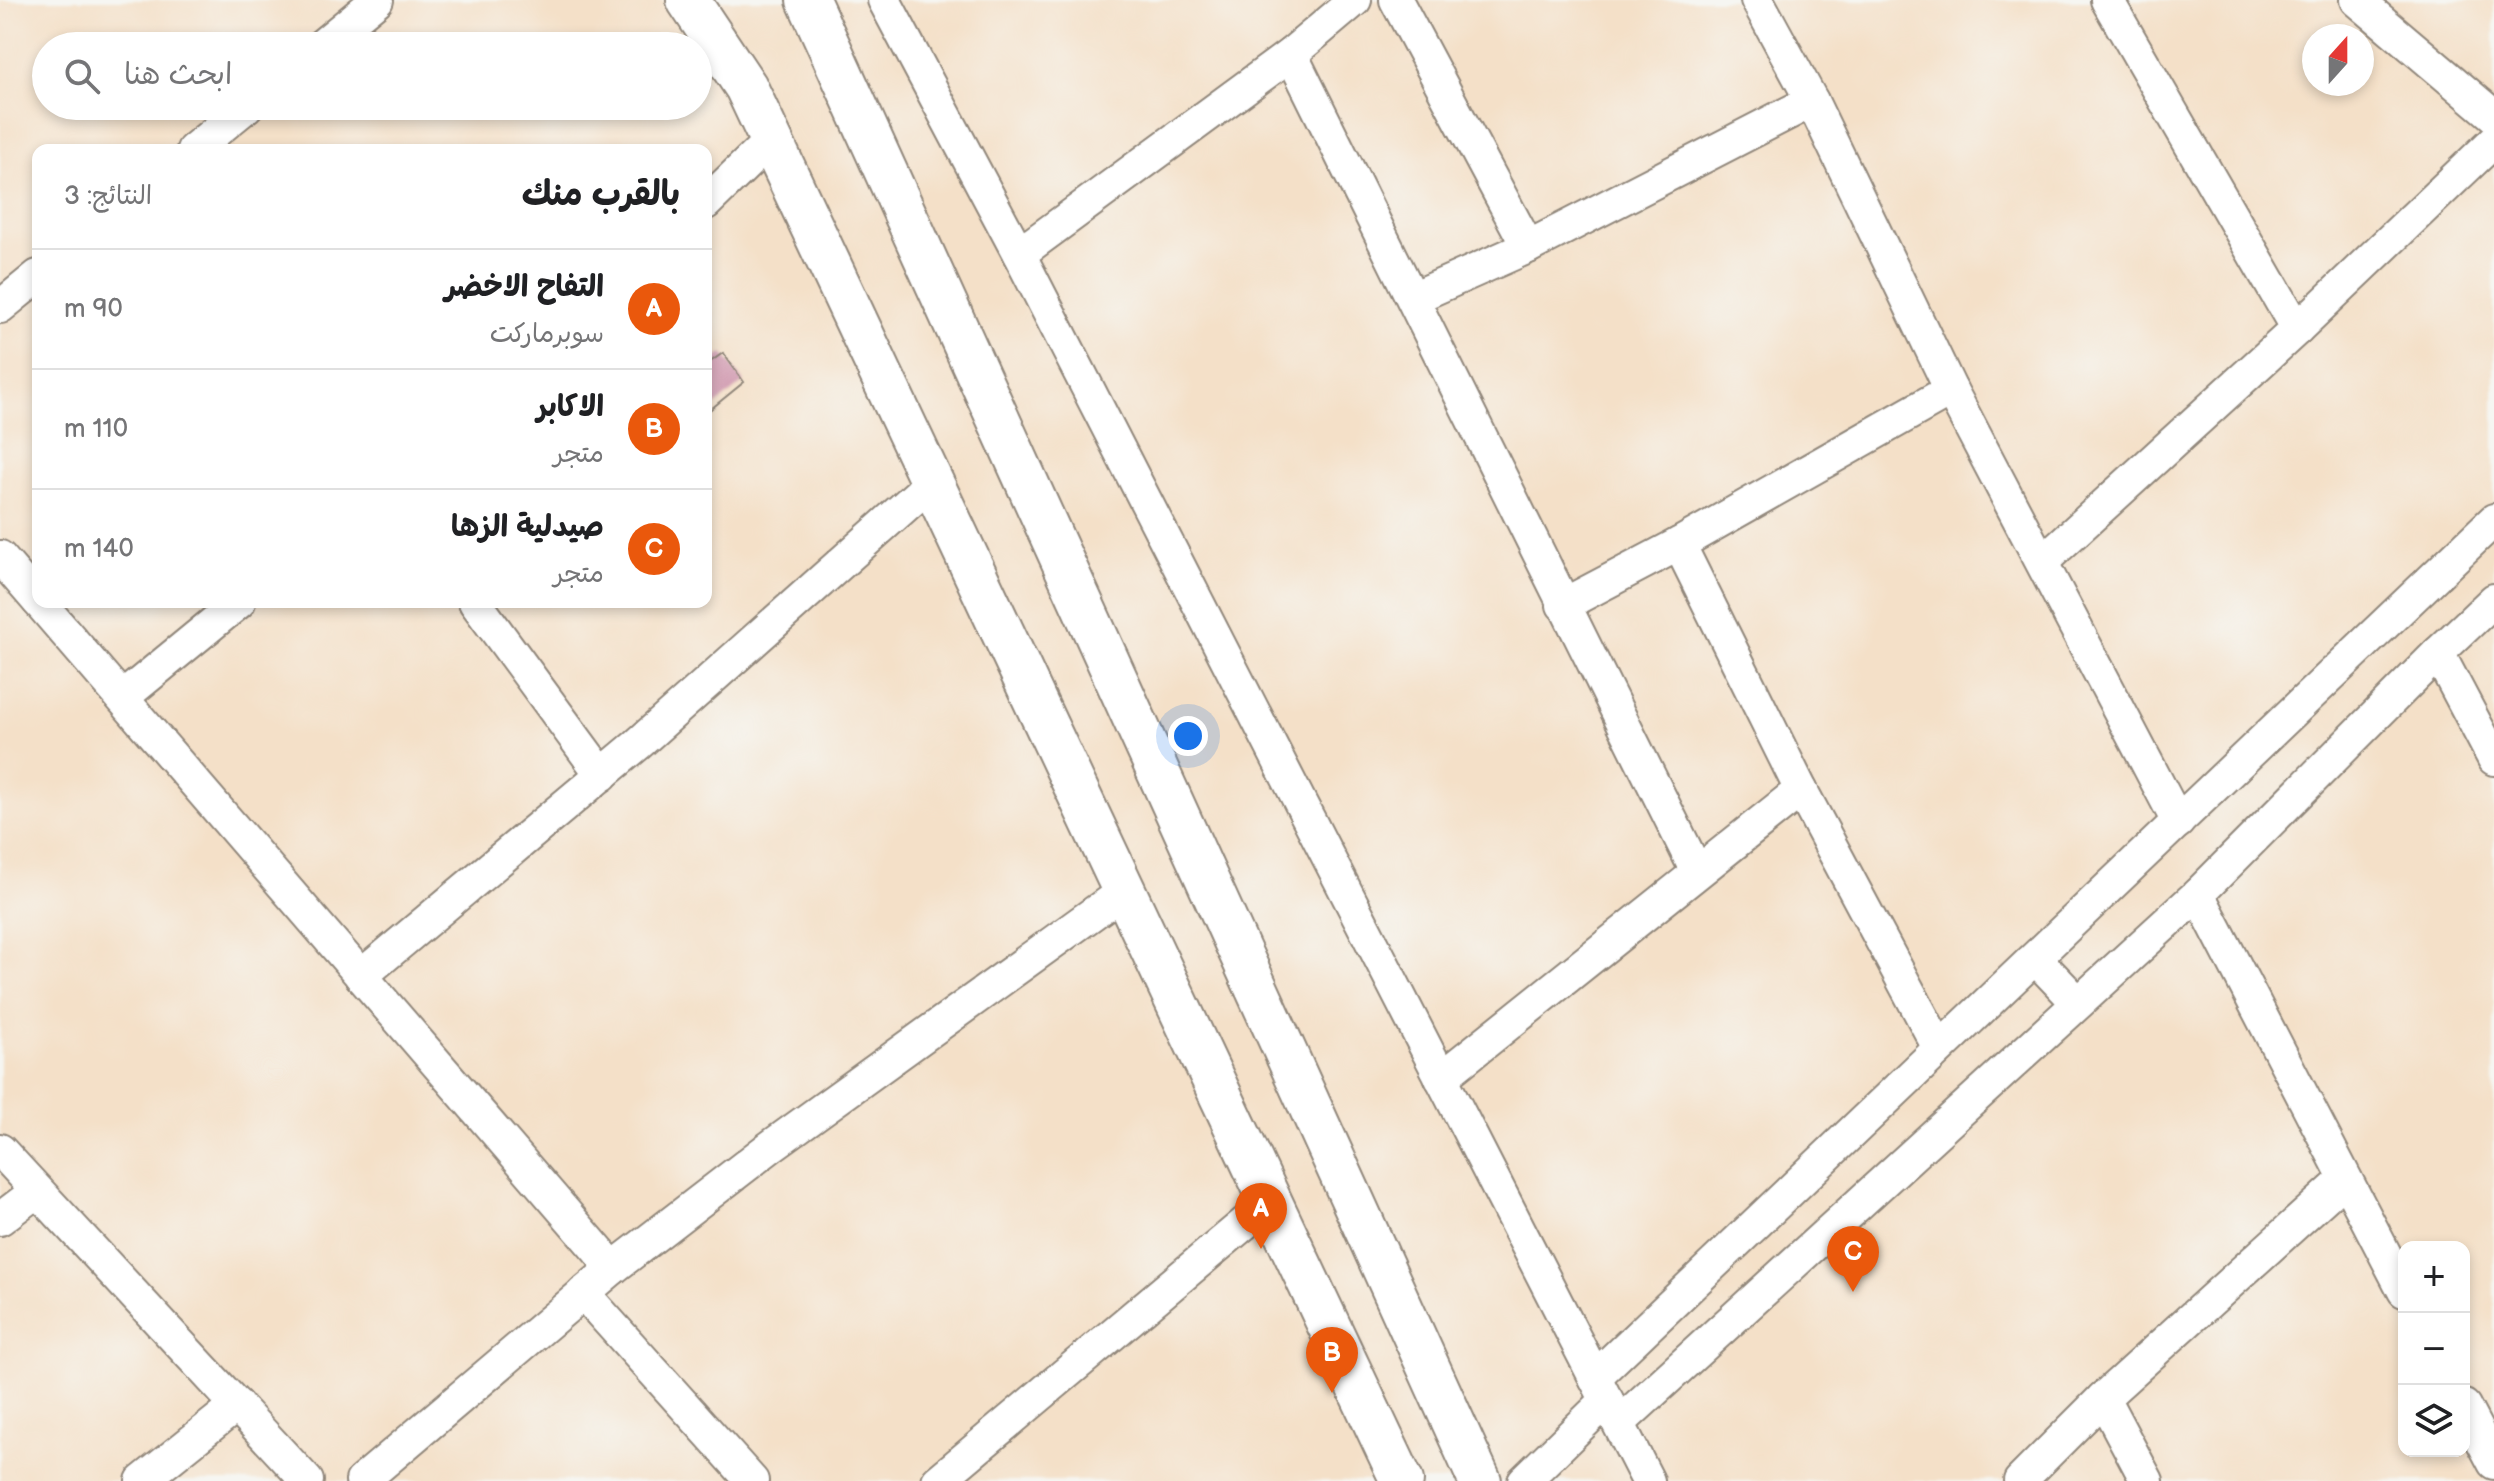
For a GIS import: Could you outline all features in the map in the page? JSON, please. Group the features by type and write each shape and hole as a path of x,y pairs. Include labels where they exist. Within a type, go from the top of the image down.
{"street":[{"path":"338,32 377,0"},
{"path":"688,0 709,32"},
{"path":"808,0 1480,1481"},
{"path":"884,0 1019,254 1648,1481"},
{"path":"1019,254 1291,54 1355,0"},
{"path":"1396,0 1528,247"},
{"path":"1757,0 1812,101 1951,390 2178,822"},
{"path":"2107,0 2297,329"},
{"path":"2357,0 2494,116"},
{"path":"712,36 746,87 1402,1481"},
{"path":"1291,54 1697,872"},
{"path":"1413,298 1528,247 1812,101"},
{"path":"200,144 230,120"},
{"path":"712,197 771,140"},
{"path":"2043,561 2297,329 2494,141"},
{"path":"0,307 32,281"},
{"path":"1563,605 1679,544 1951,390"},
{"path":"361,976 602,775 931,483"},
{"path":"1524,1481 1607,1400 1939,1048 2494,520"},
{"path":"1679,544 1801,790 1939,1048"},
{"path":"0,557 32,594"},
{"path":"1607,1400 2078,1003 2198,894 2494,600"},
{"path":"44,608 613,1268"},
{"path":"122,698 232,608"},
{"path":"479,608 602,775"},
{"path":"2438,653 2494,759"},
{"path":"1441,1078 1801,790"},
{"path":"362,1481 613,1268 770,1147 1124,891"},
{"path":"2198,894 2398,1280"},
{"path":"2035,958 2078,1003"},
{"path":"0,1150 307,1481"},
{"path":"2020,1481 2103,1398 2345,1179"},
{"path":"0,1219 37,1191"},
{"path":"938,1481 1270,1202"},
{"path":"583,1293 752,1481"},
{"path":"2103,1398 2147,1481"},
{"path":"142,1481 237,1405"},
{"path":"2470,1417 2494,1463"}],"building":[{"path":"723,353 744,382 712,408 712,361"}],"place":[{"name":"التفاح الاخضر","path":"1261,1249"},
{"name":"صيدلية الزها","path":"1853,1292"},
{"name":"الاكابر","path":"1332,1393"}]}
